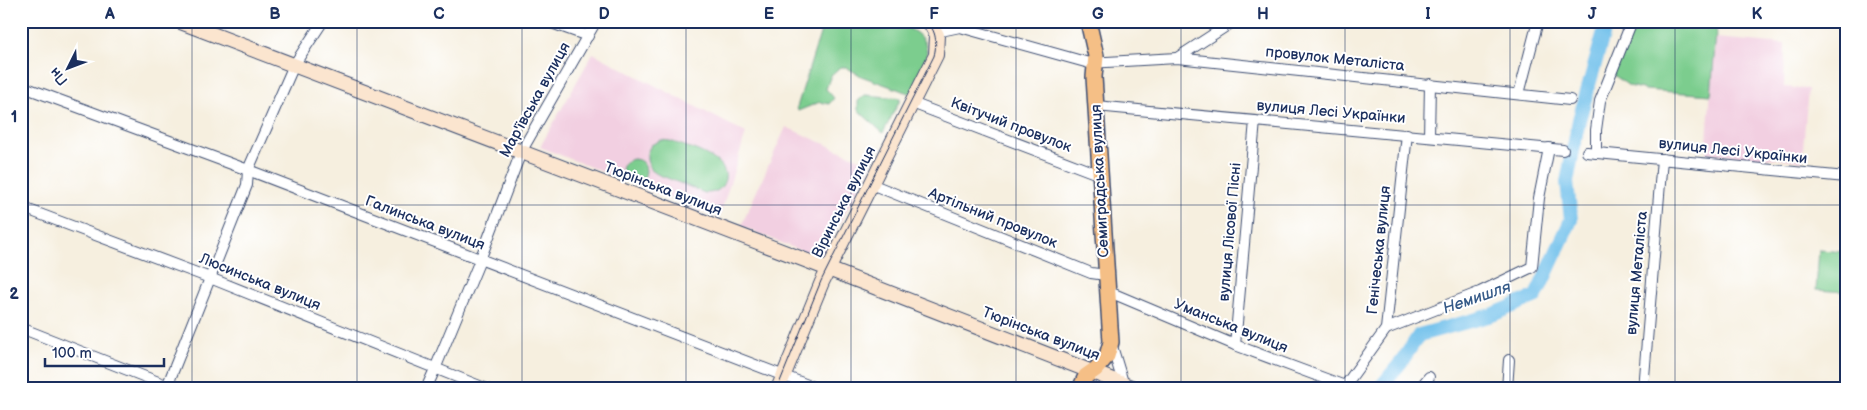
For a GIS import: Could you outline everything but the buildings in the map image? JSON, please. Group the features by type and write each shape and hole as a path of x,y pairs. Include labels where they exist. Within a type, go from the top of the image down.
{"main road":[{"name":"Тюрінська вулиця","path":"178,21 828,269 1128,387"},
{"name":"Семиградська вулиця","path":"1080,389 1085,378 1107,356 1110,342 1094,77 1096,63 1095,48 1088,21"},
{"name":"Віринська вулиця","path":"778,389 828,269 937,53 938,41 933,27"}],"street":[{"path":"21,328 169,388 247,185 248,170 294,65 323,21"},
{"path":"546,21 588,36"},
{"name":"Мар'ївська вулиця","path":"426,389 480,260 521,152 596,21"},
{"path":"1177,58 1234,21"},
{"path":"1519,94 1538,21"},
{"name":"вулиця Лесі Українки","path":"1632,21 1600,101 1592,152 1846,177"},
{"name":"провулок Металіста","path":"933,27 960,27 1084,62 1096,63 1177,58 1570,100"},
{"path":"1429,136 1430,84"},
{"name":"Галинська вулиця","path":"21,86 248,170 818,389"},
{"name":"Квітучий провулок","path":"912,103 1100,175"},
{"name":"вулиця Лесі Українки","path":"1096,106 1563,150"},
{"name":"вулиця Лісової Пісні","path":"1235,345 1255,121"},
{"name":"Генічеська вулиця","path":"1345,386 1386,329 1407,134"},
{"path":"1386,329 1480,292 1532,267 1538,198 1549,148"},
{"name":"вулиця Металіста","path":"1643,389 1662,159"},
{"name":"Артільний провулок","path":"871,184 1092,273 1106,283"},
{"name":"Люсинська вулиця","path":"21,207 210,278 488,389"},
{"name":"Уманська вулиця","path":"1106,283 1235,345 1345,386"},
{"name":"Семиградська вулиця","path":"1110,342 1128,387"},
{"path":"1507,389 1509,360"},
{"path":"1419,389 1429,377"}],"shaded area":[{"path":"1715,38 1785,44 1784,87 1808,89 1802,161 1706,153"},
{"path":"593,53 746,133 719,218 540,147"},
{"path":"786,127 871,164 821,259 741,226"}],"green space":[{"path":"824,21 886,22 915,32 924,41 927,60 911,94 861,76 846,67 840,67 831,75 826,89 834,98 829,104 820,102 798,111 797,107"},
{"path":"1632,21 1717,21 1711,95 1646,90 1629,86 1611,73"},
{"path":"865,95 900,98 883,133 858,110 858,101"},
{"path":"661,140 670,141 698,151 717,162 723,169 725,177 719,190 705,193 657,174 650,169 647,153 651,145"},
{"path":"634,159 642,163 646,171 642,179 634,183 626,179 622,171 626,163"},
{"path":"1819,250 1846,252 1846,292 1816,290"}],"waterway":[{"name":"Немишля","path":"1379,389 1402,361 1419,335 1492,315 1536,296 1571,220 1567,182 1579,120 1607,21"}],"tram line":[{"path":"777,389 821,281 934,56 935,37 930,25 926,21"}]}
